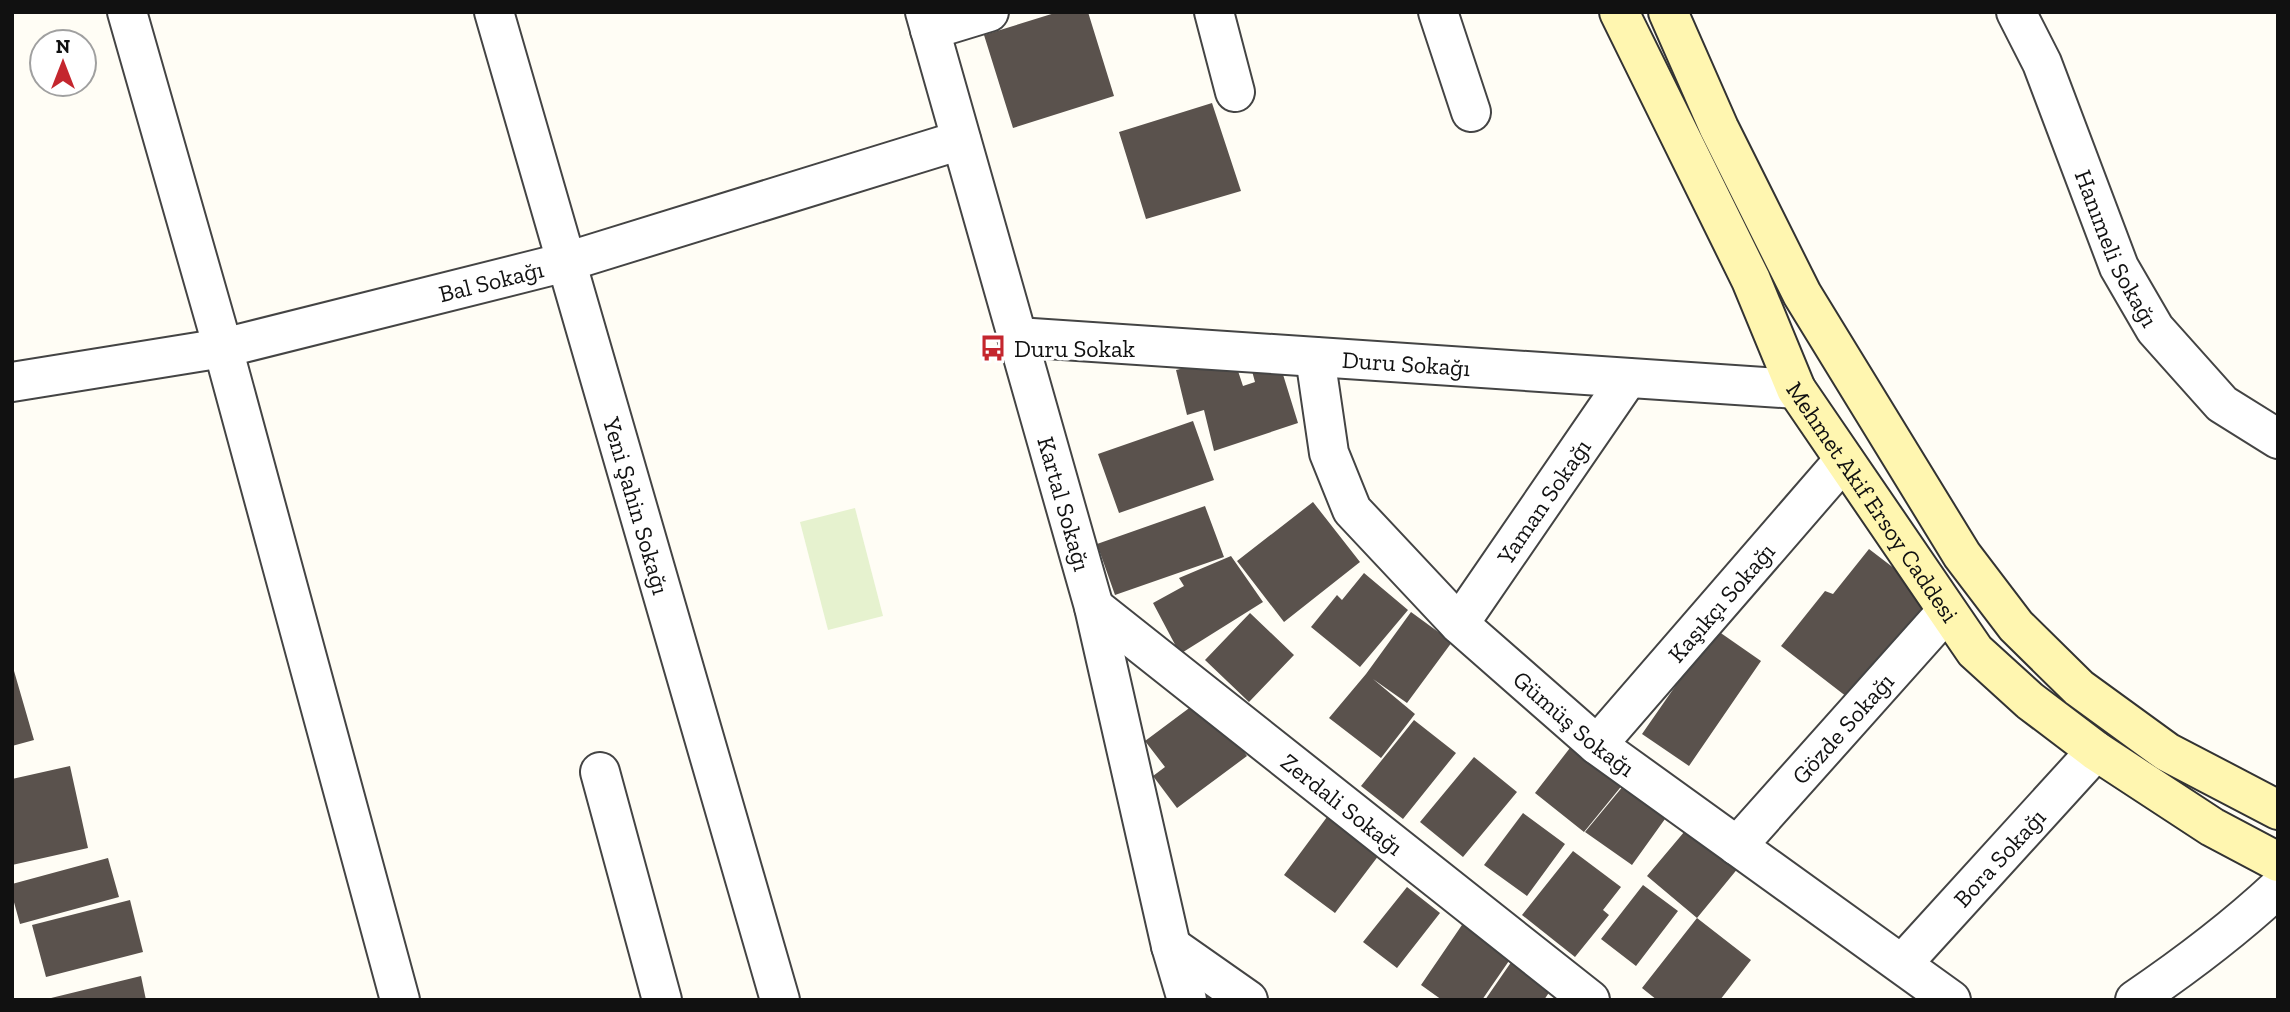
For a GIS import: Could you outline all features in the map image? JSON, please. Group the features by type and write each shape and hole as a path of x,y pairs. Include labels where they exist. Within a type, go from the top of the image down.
{"main road":[{"name":"Mehmet Akif Ersoy Caddesi","path":"1619,12 1751,280 1796,389 1975,651 2031,701 2096,751 2212,827 2278,862"},
{"name":"Mehmet Akif Ersoy Caddesi","path":"1668,12 1719,128 1802,295 1962,555 2016,626 2079,688 2167,752 2278,810"}],"street":[{"path":"127,12 223,348 400,1000"},
{"name":"Yeni Şahin Sokağı","path":"494,12 779,1000"},
{"path":"927,21 989,12"},
{"path":"1214,12 1235,92"},
{"path":"1438,12 1471,113"},
{"name":"Hanımeli Sokağı","path":"2015,12 2042,63 2119,267 2155,329 2222,404 2278,439"},
{"name":"Kartal Sokağı","path":"927,21 1094,607 1171,946 1187,1000"},
{"name":"Bal Sokağı","path":"12,382 223,348 566,262 961,140"},
{"name":"Duru Sokağı","path":"1017,337 1796,389"},
{"name":"Gümüş Sokağı","path":"1315,357 1329,453 1352,510 1459,624 1597,745 1951,1000"},
{"name":"Yaman Sokağı","path":"1459,624 1628,378"},
{"name":"Kaşıkçı Sokağı","path":"1597,745 1844,460"},
{"name":"Zerdali Sokağı","path":"1094,607 1590,1000"},
{"name":"Gözde Sokağı","path":"1737,846 1946,612"},
{"name":"Bora Sokağı","path":"1902,964 2096,751"},
{"path":"600,772 662,1000"},
{"path":"2135,1000 2163,981 2278,888"},
{"path":"1171,946 1248,1000"}],"green space":[{"path":"855,508 883,616 828,630 800,522"}],"building":[{"path":"1058,12 1088,12 1114,96 1013,128 984,35"},
{"path":"1212,103 1241,191 1146,219 1119,132"},
{"path":"1233,356 1243,386 1255,382 1249,360 1281,368 1298,423 1214,451 1204,410 1187,415 1176,370"},
{"path":"1193,421 1214,480 1119,513 1098,454"},
{"path":"1313,502 1360,562 1284,622 1237,561"},
{"path":"1205,506 1224,557 1115,595 1097,544"},
{"path":"1869,549 1933,598 1860,707 1781,646 1825,591 1833,594"},
{"path":"1231,556 1263,602 1180,654 1153,603 1184,586 1179,578"},
{"path":"1364,573 1408,610 1360,667 1311,627 1337,595 1342,600"},
{"path":"1411,612 1452,642 1407,703 1373,679 1415,714 1381,758 1329,718 1366,674"},
{"path":"1250,613 1294,655 1249,702 1205,660"},
{"path":"1715,629 1761,661 1689,766 1642,734"},
{"path":"12,664 34,740 12,746"},
{"path":"1204,697 1247,756 1177,808 1153,776 1165,767 1145,741"},
{"path":"1414,720 1456,753 1403,819 1361,786"},
{"path":"1573,744 1624,783 1584,832 1535,793"},
{"path":"1474,757 1517,792 1463,857 1420,822"},
{"path":"70,766 88,848 12,865 12,779"},
{"path":"1629,779 1670,812 1632,865 1585,832"},
{"path":"1523,813 1565,844 1527,896 1484,865"},
{"path":"1327,817 1379,855 1335,913 1284,875"},
{"path":"1690,825 1739,867 1697,918 1647,876"},
{"path":"1573,851 1621,887 1603,910 1609,915 1575,957 1522,915"},
{"path":"108,858 119,897 20,924 12,895 12,884"},
{"path":"1643,885 1678,911 1636,966 1601,939"},
{"path":"1407,887 1440,913 1397,968 1363,942"},
{"path":"130,900 143,952 46,977 32,925"},
{"path":"1697,918 1751,960 1720,1000 1657,1000 1642,988"},
{"path":"1464,922 1513,955 1482,1000 1442,1000 1421,985"},
{"path":"1514,958 1554,985 1544,1000 1485,1000"},
{"path":"141,976 146,1000 47,999"}],"place":[{"name":"Duru Sokak","path":"993,348"}]}
